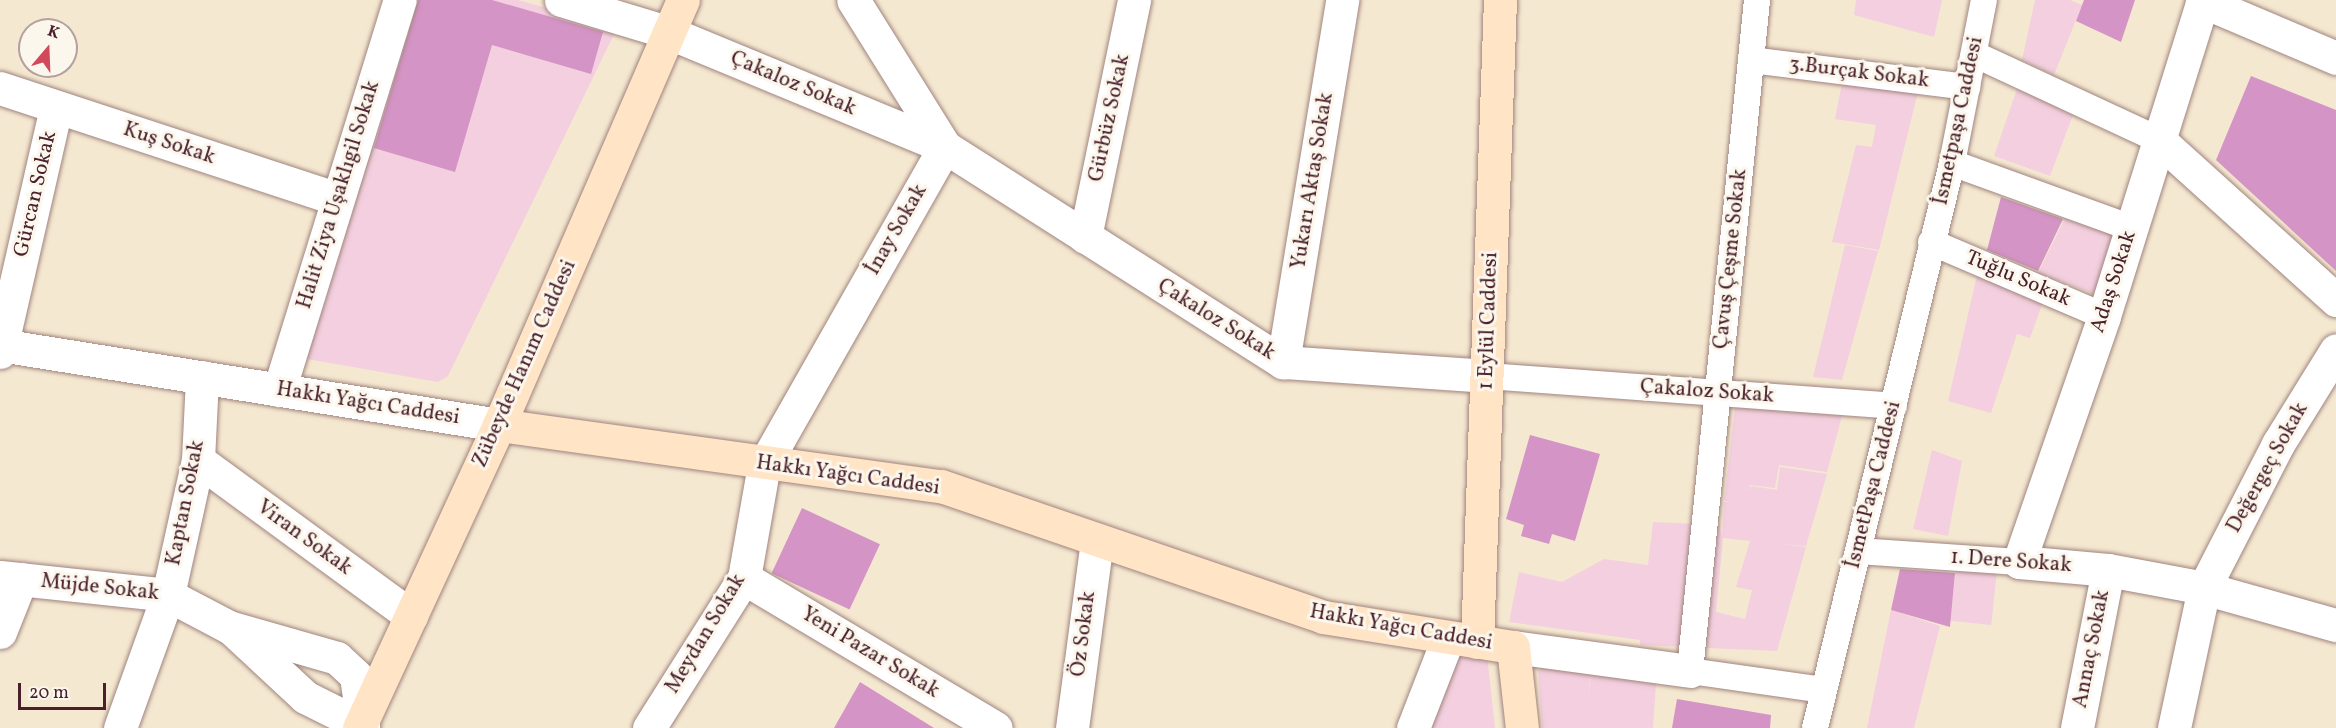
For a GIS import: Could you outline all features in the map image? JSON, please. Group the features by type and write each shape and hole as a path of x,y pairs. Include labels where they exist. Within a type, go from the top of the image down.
{"main road":[{"name":"Zübeyde Hanım Caddesi","path":"363,728 411,616 499,425 683,0"},
{"name":"1 Eylül Caddesi","path":"1462,640 1487,376 1500,0"},
{"name":"Hakkı Yağcı Caddesi","path":"499,425 764,465 941,486 1323,617 1513,647"},
{"path":"1513,647 1522,728"}],"street":[{"name":"Halit Ziya Uşaklıgil Sokak","path":"279,390 399,0"},
{"name":"Çakaloz Sokak","path":"561,0 670,33 945,147 1283,362 1894,406"},
{"path":"853,0 945,147"},
{"name":"Gürbüz Sokak","path":"1085,237 1134,0"},
{"name":"Yukarı Aktaş Sokak","path":"1283,362 1342,0"},
{"name":"Çavuş Çeşme Sokak","path":"1690,671 1757,0"},
{"name":"İsmetpaşa Caddesi","path":"1931,242 1952,163 1984,0"},
{"path":"2201,0 2336,58"},
{"name":"Adaş Sokak","path":"2019,562 2104,316 2201,0"},
{"path":"1974,54 2159,140 2336,300"},
{"name":"3.Burçak Sokak","path":"1751,60 1967,87"},
{"name":"Kuş Sokak","path":"0,88 337,200"},
{"name":"Gürcan Sokak","path":"0,348 56,107"},
{"name":"İnay Sokak","path":"764,465 945,147"},
{"path":"1952,163 2132,228"},
{"name":"Tuğlu Sokak","path":"1931,242 2104,316"},
{"name":"İsmetPaşa Caddesi","path":"1815,728 1894,406 1931,242"},
{"name":"Hakkı Yağcı Caddesi","path":"0,348 202,377 499,425"},
{"name":"Değergeç Sokak","path":"2174,728 2204,588 2278,444 2336,350"},
{"name":"Kaptan Sokak","path":"120,728 168,595 198,460 202,377"},
{"name":"Viran Sokak","path":"198,460 411,616"},
{"name":"Meydan Sokak","path":"649,728 744,578 764,465"},
{"name":"Öz Sokak","path":"1072,728 1096,541"},
{"name":"1. Dere Sokak","path":"1858,551 2108,570 2204,588 2336,625"},
{"name":"Annaç Sokak","path":"2077,728 2108,570"},
{"path":"0,632 10,578"},
{"name":"Müjde Sokak","path":"10,578 168,595 229,627"},
{"name":"Yeni Pazar Sokak","path":"744,578 996,728"},
{"path":"229,627 304,697 363,728"},
{"path":"229,627 338,658 356,676 363,728"},
{"path":"1413,728 1462,640"},
{"name":"Hakkı Yağcı Caddesi","path":"1513,647 1823,690"}],"shaded area":[{"path":"406,0 518,0 617,28 448,376 438,382 296,357"},
{"path":"1856,0 1942,0 1934,37 1854,15"},
{"path":"2035,0 2070,0 2082,5 2054,75 2022,60"},
{"path":"1842,83 1918,92 1879,250 1832,242 1856,145 1872,147 1876,125 1835,119"},
{"path":"2018,86 2073,115 2050,176 1994,156"},
{"path":"2067,214 2122,235 2102,297 2038,273"},
{"path":"1845,245 1878,251 1842,380 1813,377"},
{"path":"1978,271 2044,299 2030,338 2017,334 1991,413 1948,401"},
{"path":"1735,407 1843,412 1827,472 1779,465 1775,488 1750,485 1749,491 1751,486 1777,490 1780,467 1827,474 1806,546 1782,544 1806,547 1777,651 1640,645 1640,640 1509,622 1519,572 1562,582 1604,559 1648,565 1653,522 1720,525 1722,538 1724,502 1729,502 1724,501","holes":["1723,538 1750,541 1736,587 1752,590 1745,619 1716,612"]},
{"path":"1932,450 1962,461 1948,536 1913,529"},
{"path":"1956,568 1997,572 1991,625 1950,621"},
{"path":"1891,610 1940,626 1914,728 1867,728"},
{"path":"1449,652 1487,655 1495,728 1419,728"},
{"path":"1546,665 1590,667 1588,728 1542,728 1538,671"},
{"path":"1591,667 1657,672 1653,728 1587,728"}],"building":[{"path":"418,0 492,0 603,32 591,74 492,45 455,172 374,148"},
{"path":"2084,0 2135,0 2121,42 2076,21"},
{"path":"2251,76 2336,110 2336,271 2216,160"},
{"path":"2001,197 2063,219 2038,271 1987,250"},
{"path":"1530,435 1600,454 1575,541 1552,534 1549,544 1521,536 1524,525 1506,519"},
{"path":"802,508 880,544 850,610 772,573"},
{"path":"1900,569 1955,573 1950,627 1891,610"},
{"path":"860,682 934,728 834,728"},
{"path":"1677,699 1771,715 1770,728 1672,728"}]}
